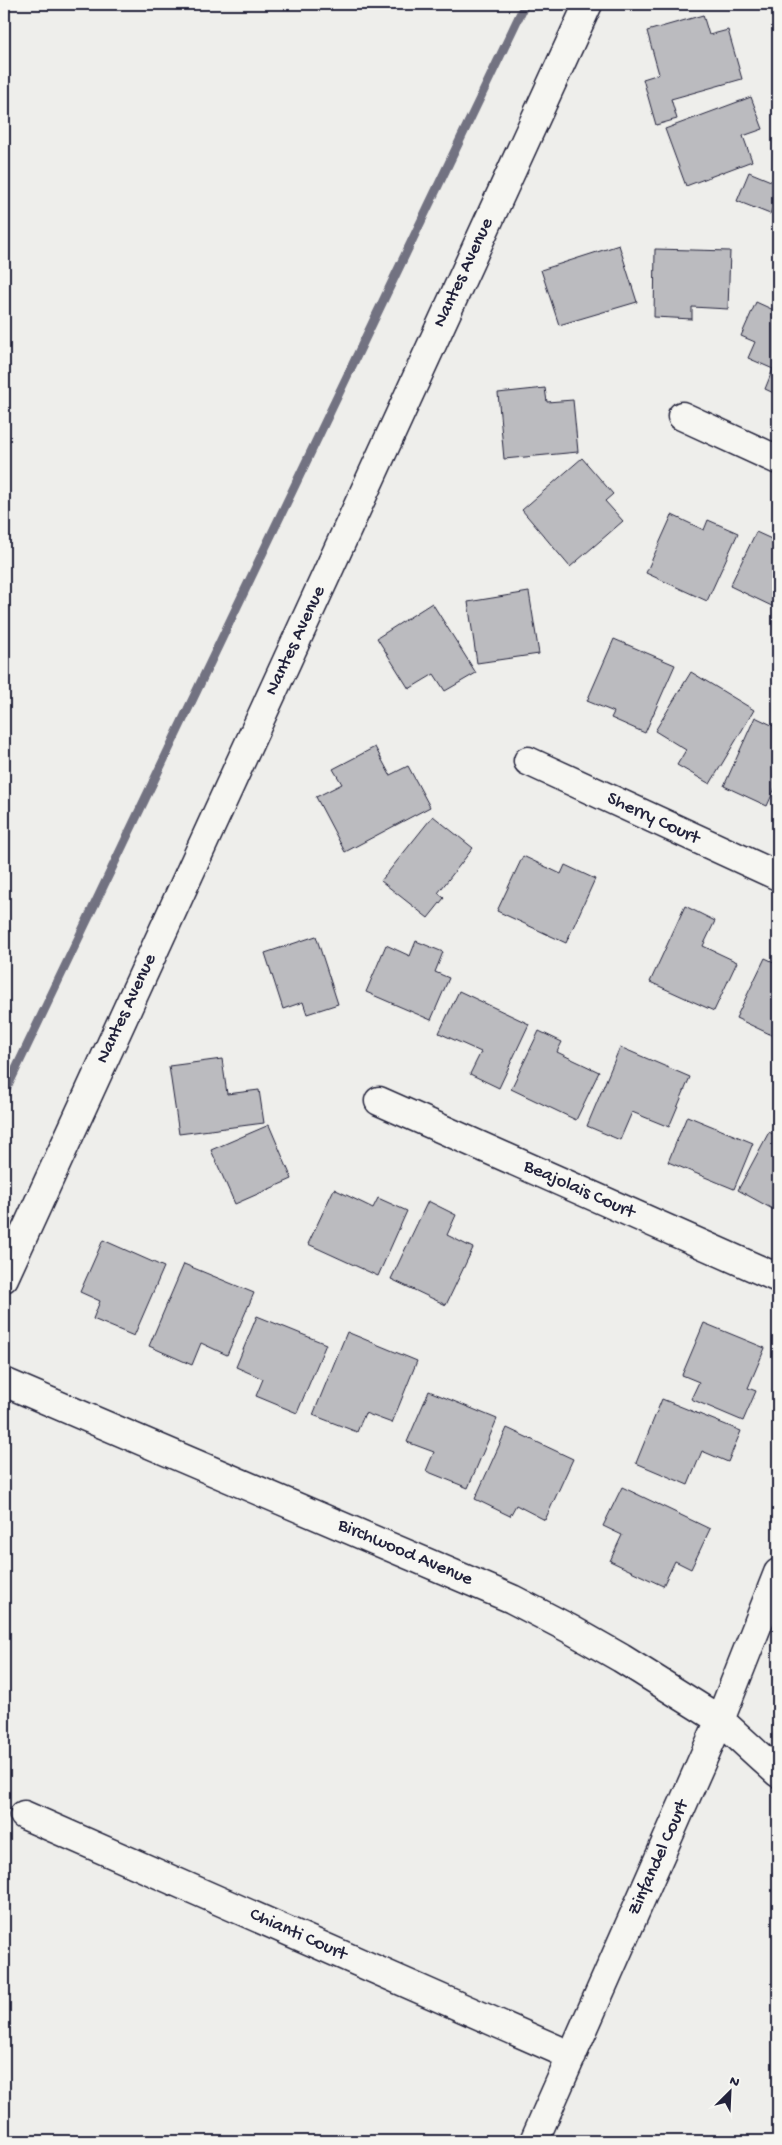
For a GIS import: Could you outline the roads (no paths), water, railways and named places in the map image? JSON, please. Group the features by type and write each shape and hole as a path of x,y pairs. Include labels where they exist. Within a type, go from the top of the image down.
{"street":[{"name":"Nantes Avenue","path":"4,1278 588,4"},
{"path":"682,416 778,460"},
{"name":"Sherry Court","path":"528,761 778,876"},
{"name":"Beajolais Court","path":"379,1101 778,1278"},
{"name":"Birchwood Avenue","path":"4,1382 512,1599 621,1658 720,1720 778,1773"},
{"name":"Zinfandel Court","path":"534,2141 720,1720 778,1573"},
{"name":"Chianti Court","path":"24,1815 572,2056"}],"waterway":[{"path":"4,1094 525,4"}]}
